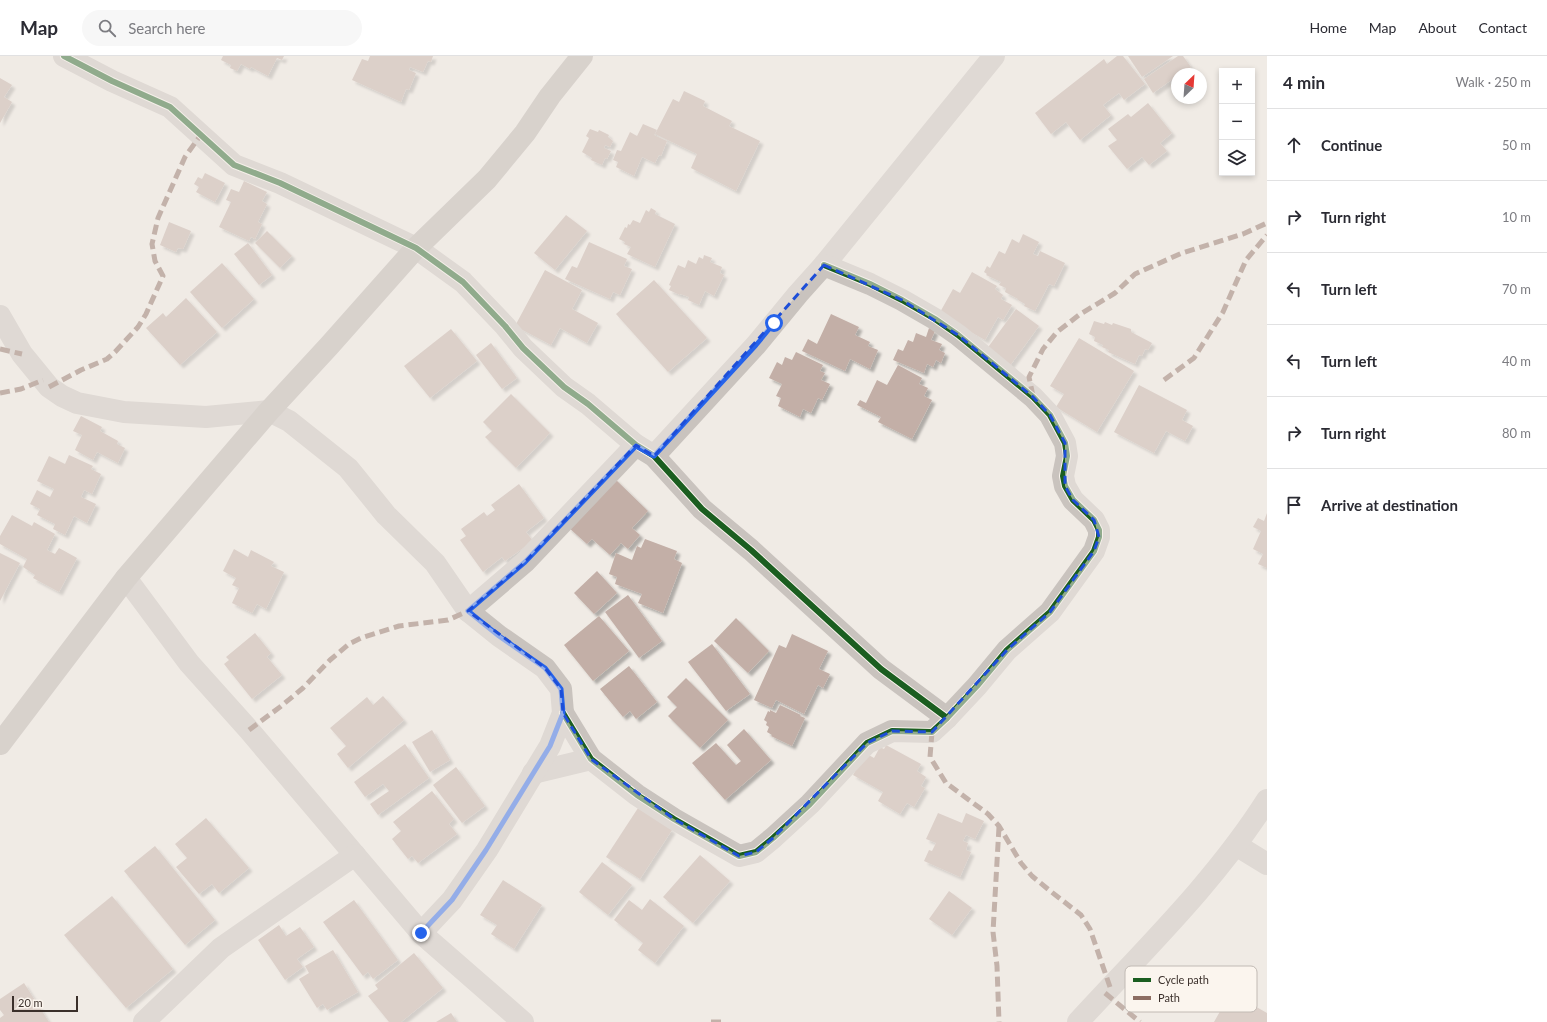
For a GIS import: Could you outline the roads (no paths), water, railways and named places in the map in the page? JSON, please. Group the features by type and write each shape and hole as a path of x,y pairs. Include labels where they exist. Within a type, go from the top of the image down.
{"main road":[{"path":"0,744 126,578 269,411 416,248 487,179 525,133 550,96 582,56"}],"street":[{"path":"64,56 170,107 234,166 280,183 416,248 463,282 505,326 523,348 564,387 588,404 645,451 702,509 756,554 880,669 948,718"},
{"path":"468,611 525,562 645,451 756,345 824,265 994,56"},
{"path":"0,316 22,354 49,387 77,404 124,412 206,417 269,411 289,421 348,468 386,515 435,563 468,611 499,636 545,668 561,689 563,713 590,759 637,795 674,819 739,856 756,852 773,838 810,804 867,743 892,731 932,732 948,718 1007,650 1050,612 1094,551 1099,537 1099,530 1094,520 1073,500 1065,486 1063,476 1067,456 1065,443 1050,415 1033,397 958,334 935,319 848,274 824,265"},
{"path":"126,578 189,662 249,730 421,933 523,1022"},
{"path":"421,933 452,900 482,856 550,746 563,713"},
{"path":"533,773 590,759"},
{"path":"1130,966 1186,905 1236,845 1267,800"},
{"path":"1236,845 1267,864"},
{"path":"144,1022 221,948 354,855"},
{"path":"1078,1022 1125,971"}]}
